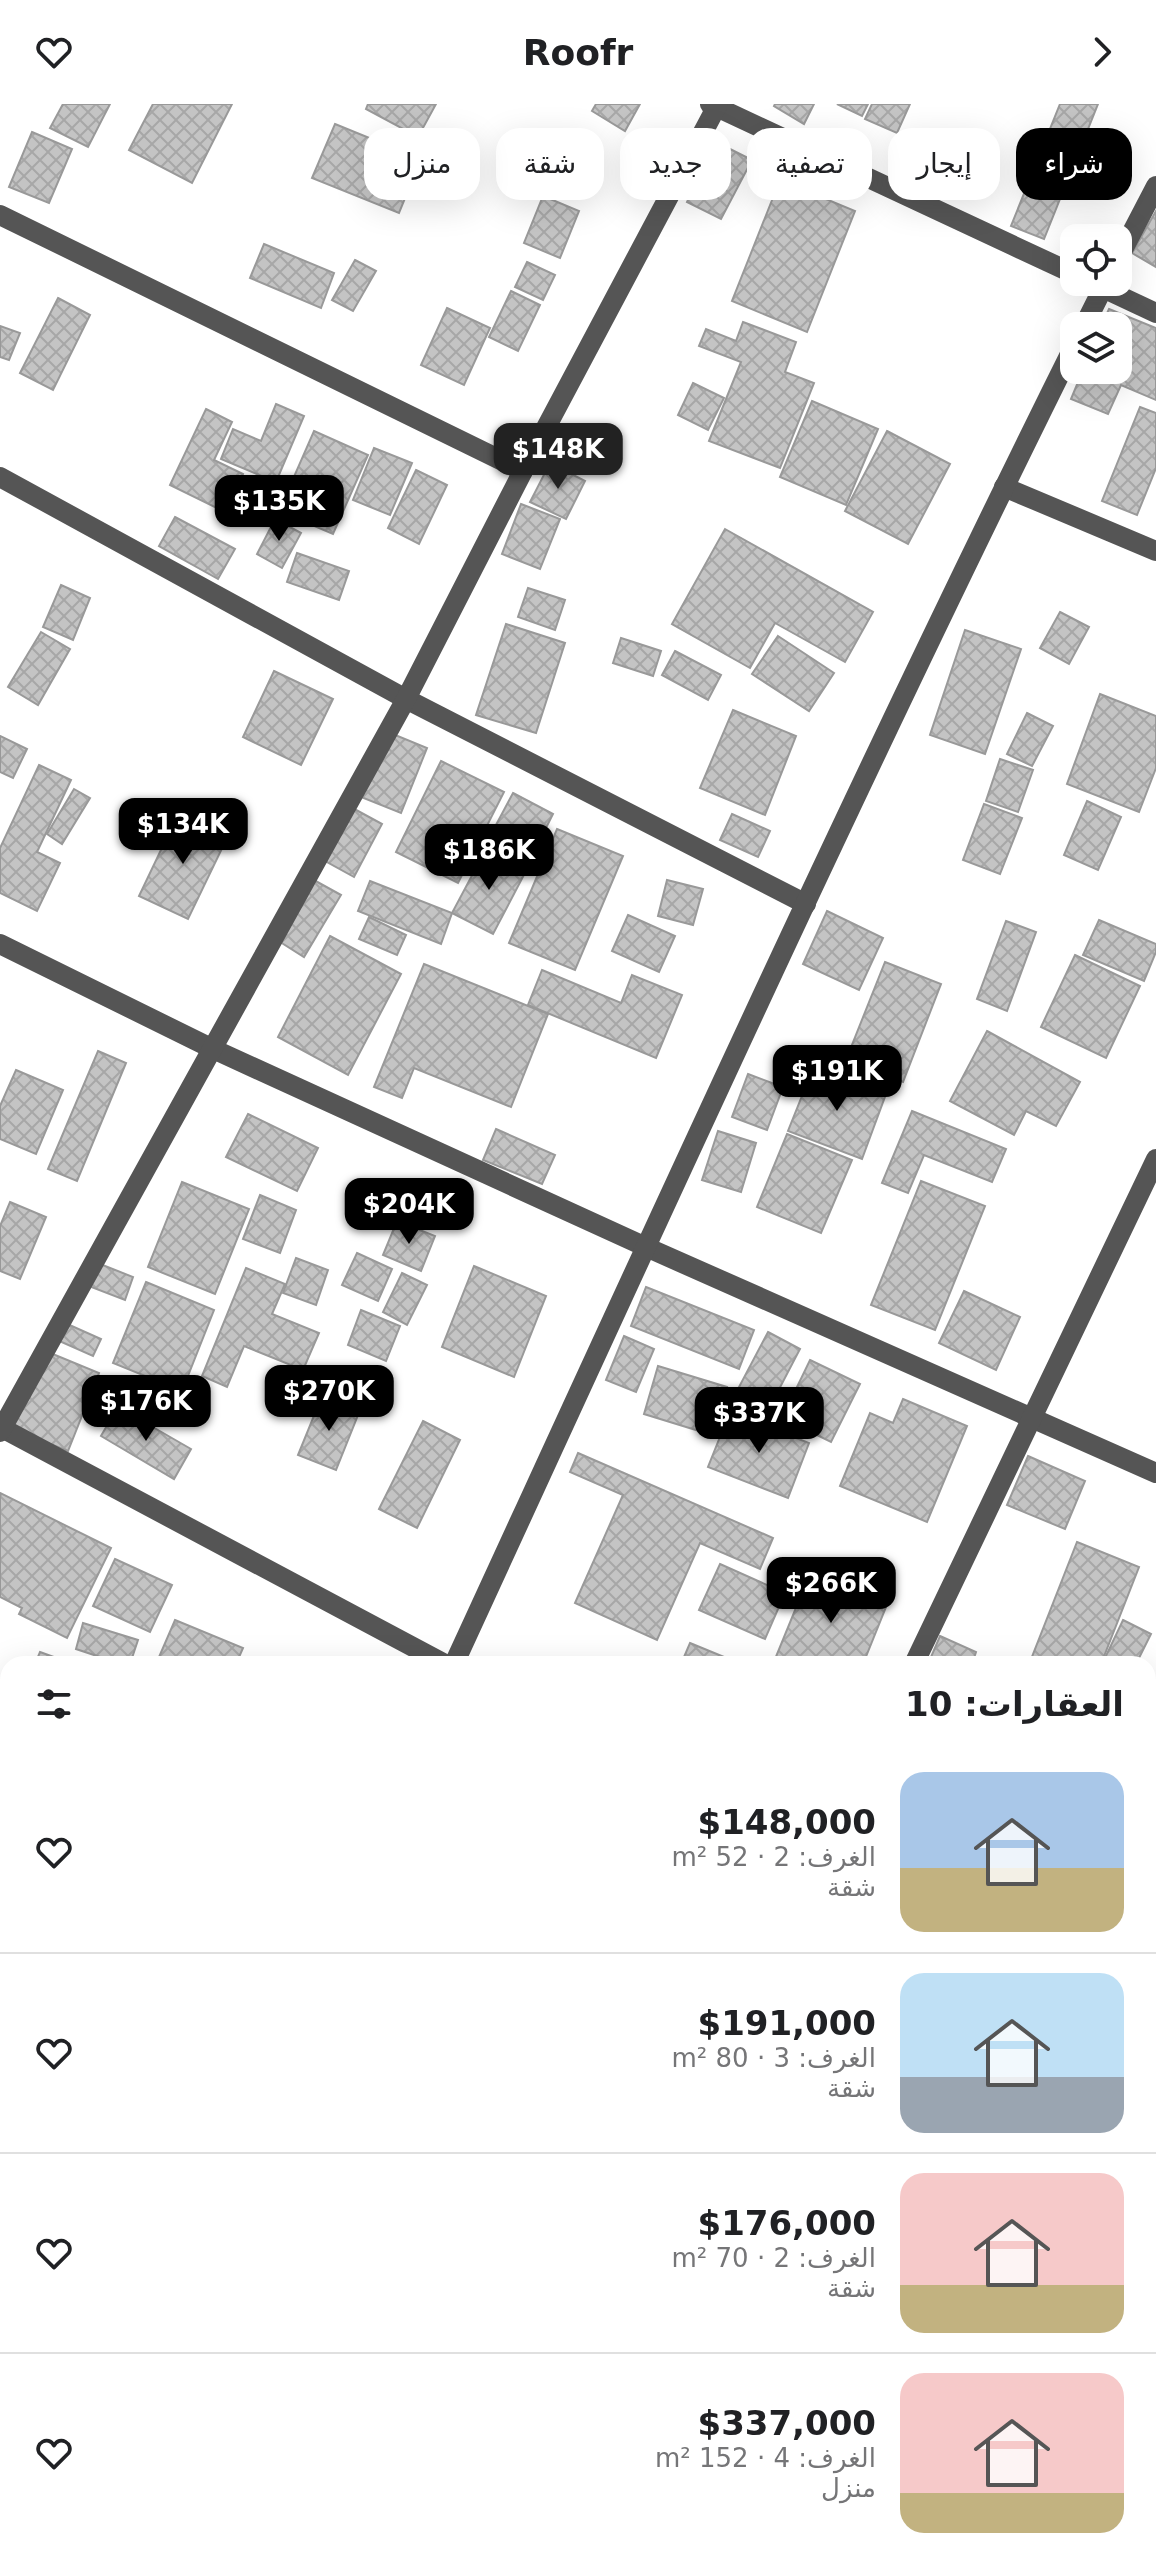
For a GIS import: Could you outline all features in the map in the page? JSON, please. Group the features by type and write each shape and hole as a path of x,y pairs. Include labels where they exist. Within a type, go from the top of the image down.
{"street":[{"path":"430,1656 1,1429 406,699 715,105 1060,267"},
{"path":"1132,232 1156,186"},
{"path":"0,215 523,471"},
{"path":"1123,296 1156,313"},
{"path":"458,1656 806,904 1060,374"},
{"path":"0,477 406,699 806,904"},
{"path":"1004,487 1156,551"},
{"path":"0,944 213,1049 646,1247 1156,1473"},
{"path":"918,1656 1156,1159"}],"building":[{"path":"63,104 110,104 88,147 50,128"},
{"path":"153,104 232,104 192,183 129,150"},
{"path":"368,104 436,104 423,128 401,128 366,109"},
{"path":"596,104 640,104 627,128 620,128 592,111"},
{"path":"775,104 814,104 804,124"},
{"path":"837,104 868,104 862,116"},
{"path":"872,104 910,104 899,128 888,129 865,119"},
{"path":"1060,104 1098,104 1088,128 1050,128"},
{"path":"335,124 364,136 364,199 312,178"},
{"path":"32,132 72,149 49,203 9,187"},
{"path":"731,150 747,158 747,170 731,200"},
{"path":"367,200 404,200 399,213"},
{"path":"541,200 553,200 579,211 560,258 524,243"},
{"path":"688,200 731,200 721,219"},
{"path":"772,200 828,200 855,211 807,332 732,301"},
{"path":"1021,200 1060,200 1044,239 1011,226"},
{"path":"1156,211 1156,267 1132,253"},
{"path":"264,244 334,273 321,308 250,278"},
{"path":"355,260 376,271 353,311 332,300"},
{"path":"527,262 555,275 543,300 515,287"},
{"path":"511,291 540,305 518,351 489,337"},
{"path":"58,298 90,315 53,390 20,373"},
{"path":"447,308 490,328 464,385 421,365"},
{"path":"1132,318 1156,328 1156,400 1121,385 1108,414 1071,399 1077,384 1132,384"},
{"path":"743,322 796,342 785,372 814,383 780,468 709,441 741,362 699,346 706,329 736,341"},
{"path":"0,326 20,333 9,360 0,357"},
{"path":"693,383 724,398 708,430 678,415"},
{"path":"812,401 878,429 846,505 780,477"},
{"path":"276,404 304,416 276,482 221,459 233,429 261,441"},
{"path":"1140,407 1156,413 1156,468 1137,515 1102,501"},
{"path":"206,409 232,422 214,460 243,474 225,512 170,485"},
{"path":"314,431 368,455 333,534 279,511"},
{"path":"887,431 950,464 908,544 845,511"},
{"path":"374,448 412,463 390,515 353,500"},
{"path":"550,463 585,481 566,519 530,502"},
{"path":"416,470 447,485 419,544 388,528"},
{"path":"521,504 560,519 540,569 502,554"},
{"path":"175,517 235,549 218,579 159,546"},
{"path":"275,519 301,533 282,568 257,554"},
{"path":"725,529 873,612 845,662 775,623 750,668 672,624"},
{"path":"297,553 349,571 339,600 287,582"},
{"path":"61,585 90,598 73,640 43,627"},
{"path":"528,588 565,600 555,630 518,617"},
{"path":"1060,612 1089,627 1069,664 1040,648"},
{"path":"506,624 565,643 536,733 476,715"},
{"path":"965,630 1021,649 985,754 930,735"},
{"path":"41,632 70,649 38,705 8,687"},
{"path":"778,636 834,673 809,711 752,674"},
{"path":"621,638 661,651 653,676 613,663"},
{"path":"675,651 721,675 708,700 662,675"},
{"path":"274,671 333,699 301,765 243,737"},
{"path":"1100,694 1156,716 1156,768 1139,812 1067,784"},
{"path":"733,710 796,736 765,815 700,788"},
{"path":"1027,713 1053,726 1032,766 1007,754"},
{"path":"383,730 427,748 401,813 356,795"},
{"path":"0,736 27,749 13,778 0,772"},
{"path":"1000,759 1033,770 1018,812 986,801"},
{"path":"441,761 504,792 458,883 396,852"},
{"path":"39,765 71,780 37,852 60,863 37,911 0,893 0,848"},
{"path":"74,789 90,798 62,844 47,834"},
{"path":"513,793 553,814 530,860 489,838"},
{"path":"1087,801 1121,817 1098,870 1064,855"},
{"path":"984,804 1022,818 1000,874 963,860"},
{"path":"347,805 382,824 354,877 318,857"},
{"path":"179,812 228,836 188,919 139,896"},
{"path":"732,814 770,831 758,857 720,840"},
{"path":"557,829 623,856 575,970 509,943"},
{"path":"486,849 526,871 493,934 452,913"},
{"path":"312,879 341,895 304,957 277,940"},
{"path":"667,880 703,889 693,925 658,916"},
{"path":"370,881 452,913 441,944 358,911"},
{"path":"827,911 883,938 859,990 803,964"},
{"path":"628,915 675,936 659,972 612,951"},
{"path":"369,917 406,935 397,955 359,939"},
{"path":"1099,920 1156,944 1156,952 1144,981 1083,955"},
{"path":"1006,921 1036,932 1007,1011 977,999"},
{"path":"330,936 401,974 348,1075 278,1037"},
{"path":"1075,955 1140,986 1106,1058 1041,1027"},
{"path":"885,962 941,984 903,1082 846,1060"},
{"path":"424,964 548,1014 511,1107 414,1068 402,1098 374,1087"},
{"path":"542,970 621,1003 632,975 682,995 656,1058 528,1005"},
{"path":"987,1031 1080,1082 1056,1126 1026,1111 1014,1135 950,1101"},
{"path":"98,1051 126,1063 77,1181 48,1169"},
{"path":"814,1066 886,1094 862,1159 788,1131"},
{"path":"16,1070 63,1090 36,1154 0,1139 0,1106"},
{"path":"748,1074 783,1087 767,1130 732,1117"},
{"path":"912,1111 1006,1149 992,1182 924,1155 908,1193 882,1183"},
{"path":"248,1114 318,1148 297,1191 226,1157"},
{"path":"496,1129 555,1155 542,1184 483,1160"},
{"path":"718,1131 756,1143 741,1192 702,1180"},
{"path":"787,1134 852,1160 821,1233 757,1207"},
{"path":"921,1181 985,1206 935,1330 871,1305"},
{"path":"182,1182 249,1209 215,1294 148,1267"},
{"path":"260,1195 296,1210 280,1253 243,1239"},
{"path":"10,1202 46,1217 20,1279 0,1271 0,1226"},
{"path":"397,1221 435,1236 421,1271 383,1255"},
{"path":"357,1253 392,1269 378,1301 342,1285"},
{"path":"296,1258 328,1270 316,1305 283,1293"},
{"path":"95,1262 133,1277 125,1300 86,1285"},
{"path":"474,1266 546,1296 514,1377 442,1347"},
{"path":"246,1268 285,1284 272,1314 319,1333 303,1370 244,1346 227,1387 202,1376"},
{"path":"402,1273 427,1285 407,1325 383,1312"},
{"path":"146,1282 214,1310 182,1391 113,1363"},
{"path":"646,1287 754,1330 739,1369 631,1326"},
{"path":"964,1291 1020,1317 996,1370 939,1343"},
{"path":"361,1310 400,1326 386,1361 348,1345"},
{"path":"65,1323 101,1339 93,1356 57,1340"},
{"path":"768,1332 800,1349 762,1422 729,1406"},
{"path":"624,1336 654,1349 636,1392 606,1380"},
{"path":"43,1350 99,1373 68,1451 12,1429"},
{"path":"810,1360 860,1384 831,1442 782,1418"},
{"path":"658,1366 727,1387 712,1435 644,1414"},
{"path":"322,1396 360,1410 336,1470 298,1455"},
{"path":"903,1399 967,1426 927,1522 840,1486 870,1413 893,1423"},
{"path":"118,1407 191,1449 174,1479 101,1436"},
{"path":"730,1412 809,1443 788,1498 708,1467"},
{"path":"423,1421 460,1440 417,1528 379,1509"},
{"path":"578,1453 773,1538 760,1569 700,1543 657,1640 575,1603 623,1495 570,1472"},
{"path":"1028,1456 1085,1481 1065,1529 1007,1505"},
{"path":"0,1493 111,1548 67,1638 19,1614 22,1608 0,1597"},
{"path":"1077,1542 1139,1567 1104,1656 1032,1656"},
{"path":"115,1559 172,1585 150,1632 93,1606"},
{"path":"720,1564 785,1593 765,1639 699,1610"},
{"path":"811,1571 888,1602 866,1656 776,1656"},
{"path":"175,1620 243,1648 240,1656 159,1656"},
{"path":"1123,1620 1151,1634 1140,1656 1106,1656"},
{"path":"83,1623 138,1640 133,1656 97,1656 76,1649"},
{"path":"940,1636 976,1652 975,1656 931,1656"},
{"path":"690,1643 722,1656 684,1656"}]}
